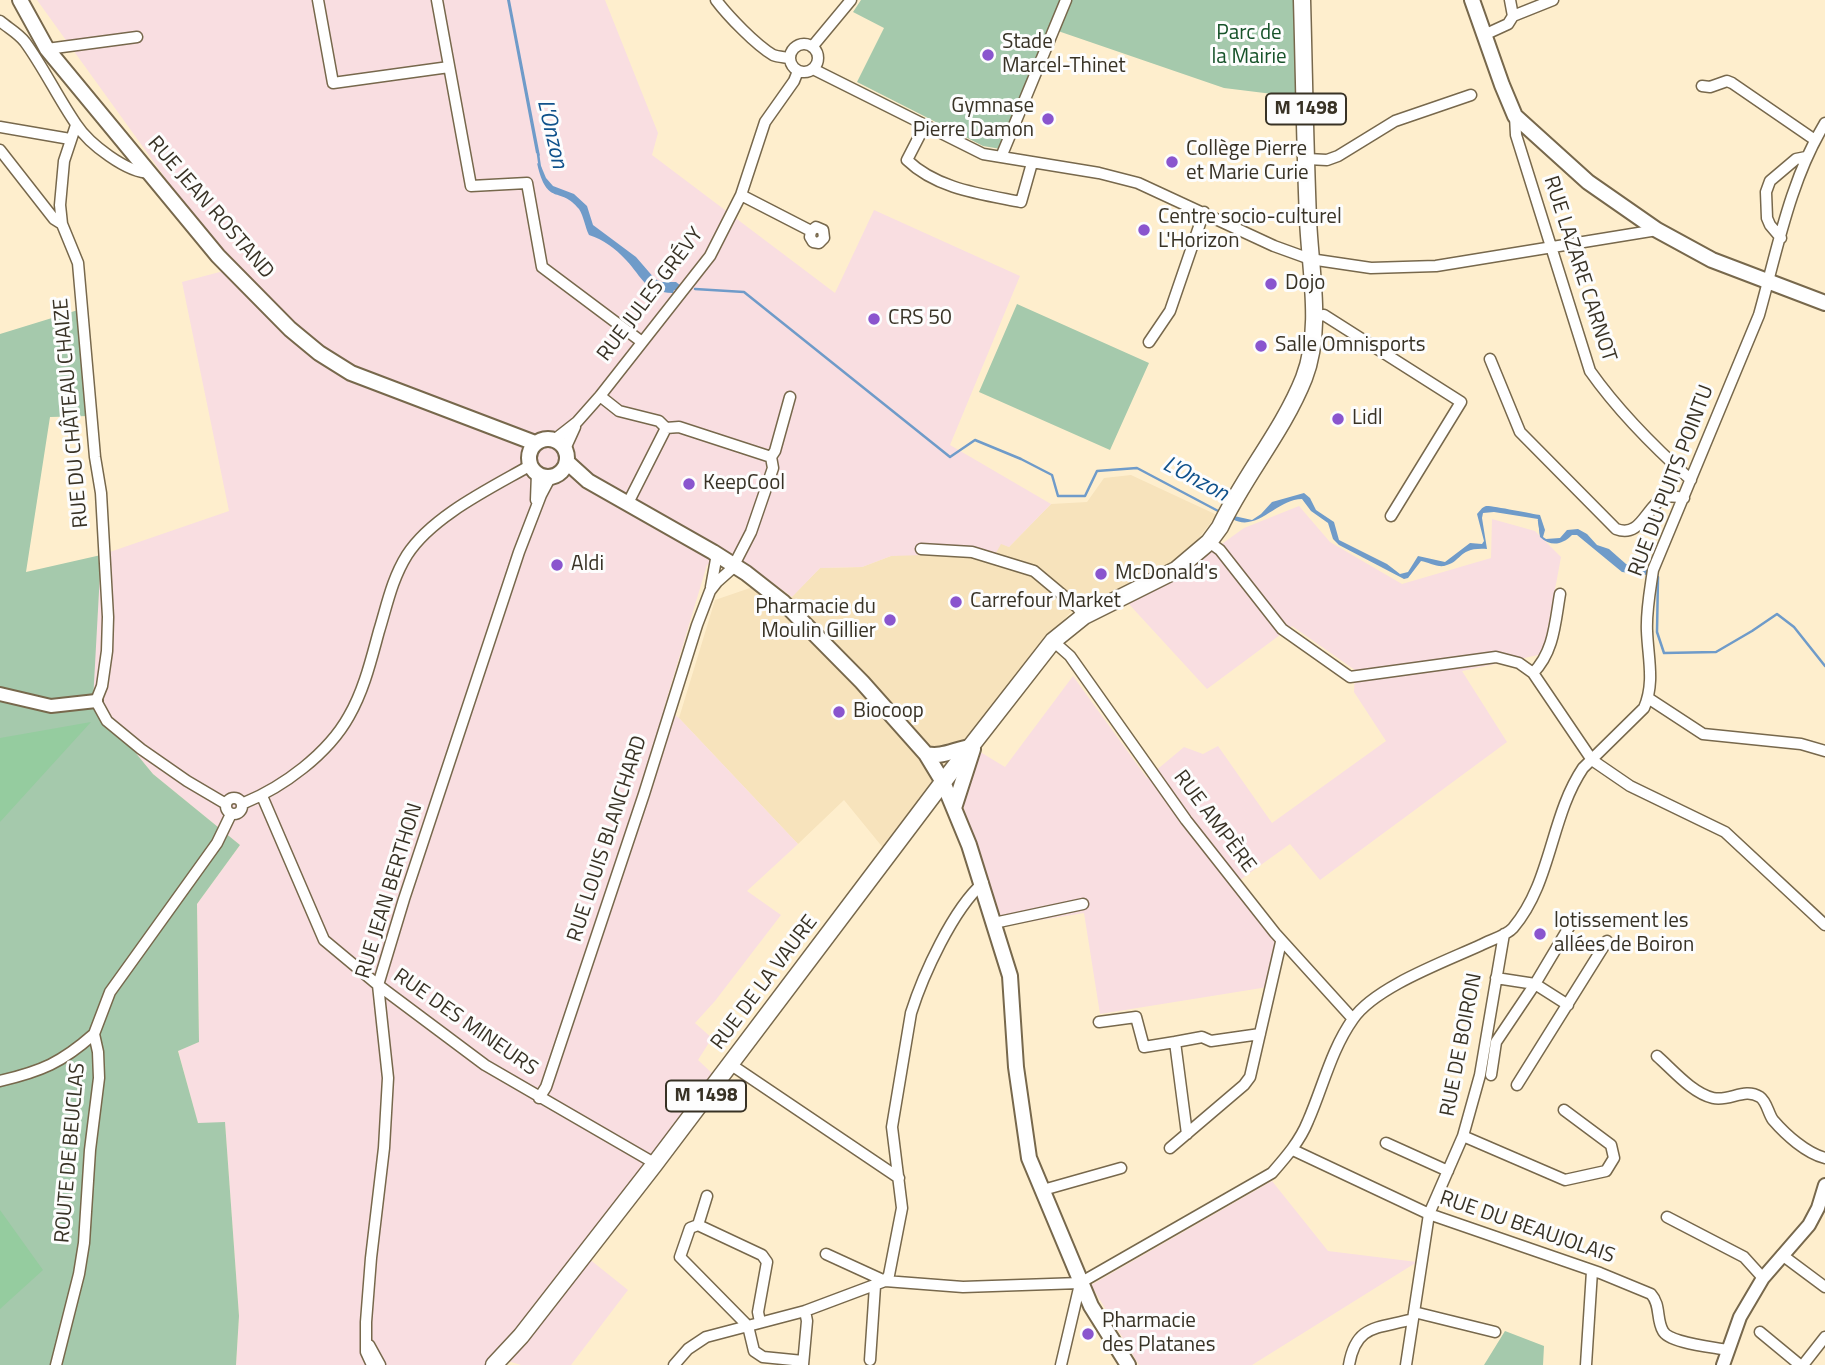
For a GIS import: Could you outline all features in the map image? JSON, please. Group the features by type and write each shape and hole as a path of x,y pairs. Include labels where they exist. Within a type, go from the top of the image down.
{"main road":[{"name":"RUE JEAN ROSTAND","path":"20,0 47,49 218,256 290,329 319,353 351,373 449,411 548,459 735,566 783,602 818,635 927,757 943,782 954,808 982,883 1010,976 1016,1067 1029,1158 1080,1283 1128,1365"},
{"name":"M 1498","path":"929,801 1053,641 1084,616 1176,570 1209,542 1304,377 1311,348 1313,317 1302,0"},
{"path":"1472,0 1515,116 1588,182 1657,230 1712,260 1825,303"},
{"path":"929,801 927,757 942,755 974,743"},
{"path":"954,808 974,743"},
{"name":"RUE DE LA VAURE","path":"501,1363 929,801"}],"street":[{"path":"318,0 333,83 449,66"},
{"path":"437,0 471,186 527,183 542,267 642,342"},
{"path":"716,0 733,20 764,48 775,56 789,58"},
{"path":"813,47 851,0"},
{"path":"1001,157 1066,0"},
{"path":"1510,0 1513,16"},
{"path":"1484,35 1508,24 1513,16 1553,0"},
{"path":"1,24 22,38 42,66 76,125 93,142 137,173 151,173"},
{"path":"47,49 137,37"},
{"path":"797,45 813,47 818,60 813,69 803,73 790,64 789,58 797,45"},
{"path":"813,69 983,154 1121,178 1204,212 1274,246 1310,259 1371,268 1436,266 1533,248 1550,248 1657,230"},
{"name":"RUE JULES GRÉVY","path":"548,459 709,256 741,195 765,122 798,71"},
{"path":"1702,86 1710,87 1727,81 1815,140"},
{"path":"1307,159 1327,160 1338,156 1395,121 1471,95"},
{"name":"RUE LAZARE CARNOT","path":"1515,116 1516,135 1590,371 1611,401 1691,480"},
{"name":"RUE DU PUITS POINTU","path":"1648,698 1651,685 1647,604 1653,570 1759,315 1806,157 1825,123"},
{"name":"RUE DU CHÂTEAU CHAIZE","path":"76,125 64,161 60,205 62,224 78,263 101,493 108,617 107,651 102,686 96,701"},
{"path":"925,125 907,160 921,174 959,189 1021,202 1032,163"},
{"path":"0,127 70,139"},
{"path":"0,150 54,219 62,224"},
{"path":"1781,238 1770,225 1766,192 1770,181 1796,159 1806,157"},
{"path":"741,195 811,231"},
{"path":"1149,342 1170,311 1204,212"},
{"path":"1313,317 1324,314 1461,402 1391,516"},
{"path":"1490,359 1520,432 1616,529 1624,532 1632,529 1666,497 1684,498"},
{"path":"600,396 620,411 659,421 666,428"},
{"name":"RUE LOUIS BLANCHARD","path":"710,591 720,578 735,566 751,532 773,468 771,457 790,397"},
{"path":"666,428 679,426 771,457"},
{"path":"628,503 666,428"},
{"path":"226,804 227,811 236,814 244,803 262,796 326,748 349,716 365,682 394,580 407,555 423,536 456,510 548,459"},
{"name":"RUE JEAN BERTHON","path":"372,1365 366,1352 371,1258 384,1148 388,1078 379,985 408,887 505,592 536,508 548,459"},
{"path":"1209,542 1220,550 1282,629 1350,677 1496,657 1519,663 1532,673 1592,760 1630,786 1726,832 1825,925"},
{"path":"921,549 972,552 1034,571 1084,616"},
{"name":"RUE LOUIS BLANCHARD","path":"539,1098 546,1087 616,880 710,591 717,554"},
{"path":"1532,673 1550,649 1560,594"},
{"name":"RUE AMPÈRE","path":"1053,641 1070,656 1186,820 1281,942 1353,1019"},
{"path":"0,694 51,706 96,701 107,721 141,749 226,804"},
{"path":"674,1365 688,1349 706,1337 805,1311 880,1284 963,1287 1080,1283 1272,1173 1293,1150 1308,1121 1329,1062 1353,1019 1368,1002 1394,986 1512,930 1538,890 1567,796 1583,768 1644,708 1648,698 1703,734 1801,744 1825,751"},
{"name":"RUE DES MINEURS","path":"262,796 324,940 485,1065 654,1165"},
{"path":"226,804 233,798 241,799 244,803"},
{"name":"ROUTE DE BEUCLAS","path":"57,1365 79,1274 85,1229 90,1150 99,1078 94,1034 110,992 217,843 231,814"},
{"path":"870,1360 880,1284 892,1261 902,1208 892,1127 911,1013 943,941 967,899 982,883"},
{"path":"994,923 1083,904"},
{"path":"1491,1075 1496,1042 1575,917"},
{"name":"RUE DE BOIRON","path":"1406,1365 1429,1214 1463,1136 1480,1075 1504,934"},
{"path":"1517,1085 1607,941"},
{"path":"1170,1148 1250,1077 1281,942"},
{"path":"1496,978 1535,984 1568,1005"},
{"path":"1099,1022 1136,1017 1144,1046 1202,1037 1211,1041 1260,1034"},
{"path":"0,1082 39,1072 72,1054 94,1034"},
{"path":"1175,1042 1187,1134"},
{"path":"1657,1056 1699,1093 1715,1099 1728,1099 1742,1093 1752,1093 1763,1098 1772,1119 1811,1154 1825,1158"},
{"path":"730,1064 899,1178"},
{"path":"1463,1136 1565,1180 1606,1171 1614,1158 1611,1145 1564,1110"},
{"path":"1386,1143 1448,1171"},
{"name":"RUE DU BEAUJOLAIS","path":"1293,1150 1429,1214 1651,1294 1657,1301 1662,1331 1670,1338 1727,1350"},
{"path":"1043,1190 1121,1168"},
{"path":"1723,1365 1740,1317 1763,1278 1809,1225 1825,1185"},
{"path":"698,1225 707,1196"},
{"path":"1667,1217 1744,1257 1763,1278"},
{"path":"760,1322 758,1312 767,1262 762,1255 698,1225 690,1228 680,1257 748,1325 752,1346 758,1354 803,1363 807,1321 805,1311"},
{"path":"825,1254 880,1284"},
{"path":"1782,1255 1825,1287"},
{"path":"1586,1365 1592,1271"},
{"path":"1061,1365 1080,1283"},
{"path":"1349,1365 1352,1347 1363,1332 1413,1316 1495,1332"},
{"path":"1760,1332 1802,1365 1825,1337"},
{"path":"367,1342 380,1365"}],"shaded area":[{"path":"37,0 605,0 658,133 652,155 835,293 874,210 1020,276 950,445 1051,504 1009,547 1001,544 992,560 958,554 891,556 862,567 820,568 792,597 730,552 707,565 664,708 679,718 798,844 747,891 781,915 695,1023 712,1038 698,1060 714,1075 588,1258 628,1290 571,1365 521,1365 508,1361 498,1365 236,1365 239,1316 225,1123 198,1124 178,1050 199,1042 197,904 240,845 153,774 92,701 101,555 229,511 182,282 231,269"},
{"path":"1131,475 1217,515 1181,560 1070,613 1051,633 950,768 884,849 844,800 798,844 679,718 715,600 753,587 780,609 820,568 862,567 891,556 1001,543 1009,547 1051,504 1087,502 1104,478"},
{"path":"1299,506 1330,542 1402,584 1491,558 1492,519 1535,531 1561,557 1543,654 1462,671 1507,742 1320,880 1290,844 1233,885 1284,953 1274,986 1100,1014 1084,913 1004,926 961,800 977,750 1005,767 1073,676 1147,778 1184,747 1203,754 1218,746 1272,823 1386,741 1354,692 1355,670 1292,626 1207,689 1127,602 1187,569 1244,528"},
{"path":"1272,1181 1328,1251 1417,1262 1252,1365 1139,1365 1091,1285"}],"green space":[{"path":"861,0 1062,0 1001,149 983,146 857,82 884,28 853,12"},
{"name":"Parc de la Mairie","path":"1070,0 1293,0 1297,97 1224,88 1058,31"},
{"path":"1017,304 1149,363 1110,450 979,392"},
{"path":"78,310 89,416 50,417 26,572 101,555 93,701 153,774 240,845 197,904 199,1042 178,1051 198,1123 225,1122 239,1316 236,1365 0,1365 0,334"},
{"path":"91,722 0,822 0,738"},
{"path":"0,1210 43,1270 0,1309"},
{"path":"1505,1331 1544,1346 1543,1365 1484,1365"}],"water":[{"path":"507,0 510,0 540,156 536,153"},
{"path":"537,163 553,186 574,194 587,206 593,225 636,257 655,279 676,282 681,286 677,291 663,292 650,287 618,252 589,235 579,209 545,186"},
{"path":"1304,493 1316,510 1334,522 1339,540 1387,564 1400,574 1408,572 1418,556 1445,562 1470,543 1482,544 1484,541 1477,514 1486,506 1540,515 1545,530 1543,537 1546,539 1560,538 1567,530 1578,529 1597,545 1609,549 1626,564 1648,568 1647,575 1622,572 1577,535 1572,535 1560,543 1548,542 1540,537 1538,519 1494,512 1483,513 1482,518 1487,549 1470,550 1444,566 1421,561 1408,578 1404,579 1339,545 1333,539 1328,523 1311,511 1302,499 1293,500 1250,522 1232,519 1234,516 1252,520 1272,502"}],"waterway":[{"name":"L'Onzon","path":"538,154 540,168"},
{"name":"L'Onzon","path":"695,289 744,292 950,457 975,440 1052,475 1058,496 1085,496 1097,471 1137,468 1220,512"},
{"name":"L'Onzon","path":"1539,520 1541,534"},
{"name":"L'Onzon","path":"1658,577 1657,632 1664,653 1716,652 1777,614 1794,627 1825,666"}],"place":[{"name":"Stade Marcel-Thinet","path":"988,55"},
{"name":"Gymnase Pierre Damon","path":"1048,119"},
{"name":"Collège Pierre et Marie Curie","path":"1172,162"},
{"name":"Centre socio-culturel L'Horizon","path":"1144,230"},
{"name":"Dojo","path":"1271,284"},
{"name":"CRS 50","path":"874,319"},
{"name":"Salle Omnisports","path":"1261,346"},
{"name":"Lidl","path":"1338,419"},
{"name":"KeepCool","path":"689,484"},
{"name":"Aldi","path":"557,565"},
{"name":"McDonald's","path":"1101,574"},
{"name":"Carrefour Market","path":"956,602"},
{"name":"Pharmacie du Moulin Gillier","path":"890,620"},
{"name":"Biocoop","path":"839,712"},
{"name":"lotissement les allées de Boiron","path":"1540,934"},
{"name":"Pharmacie des Platanes","path":"1088,1334"}]}
